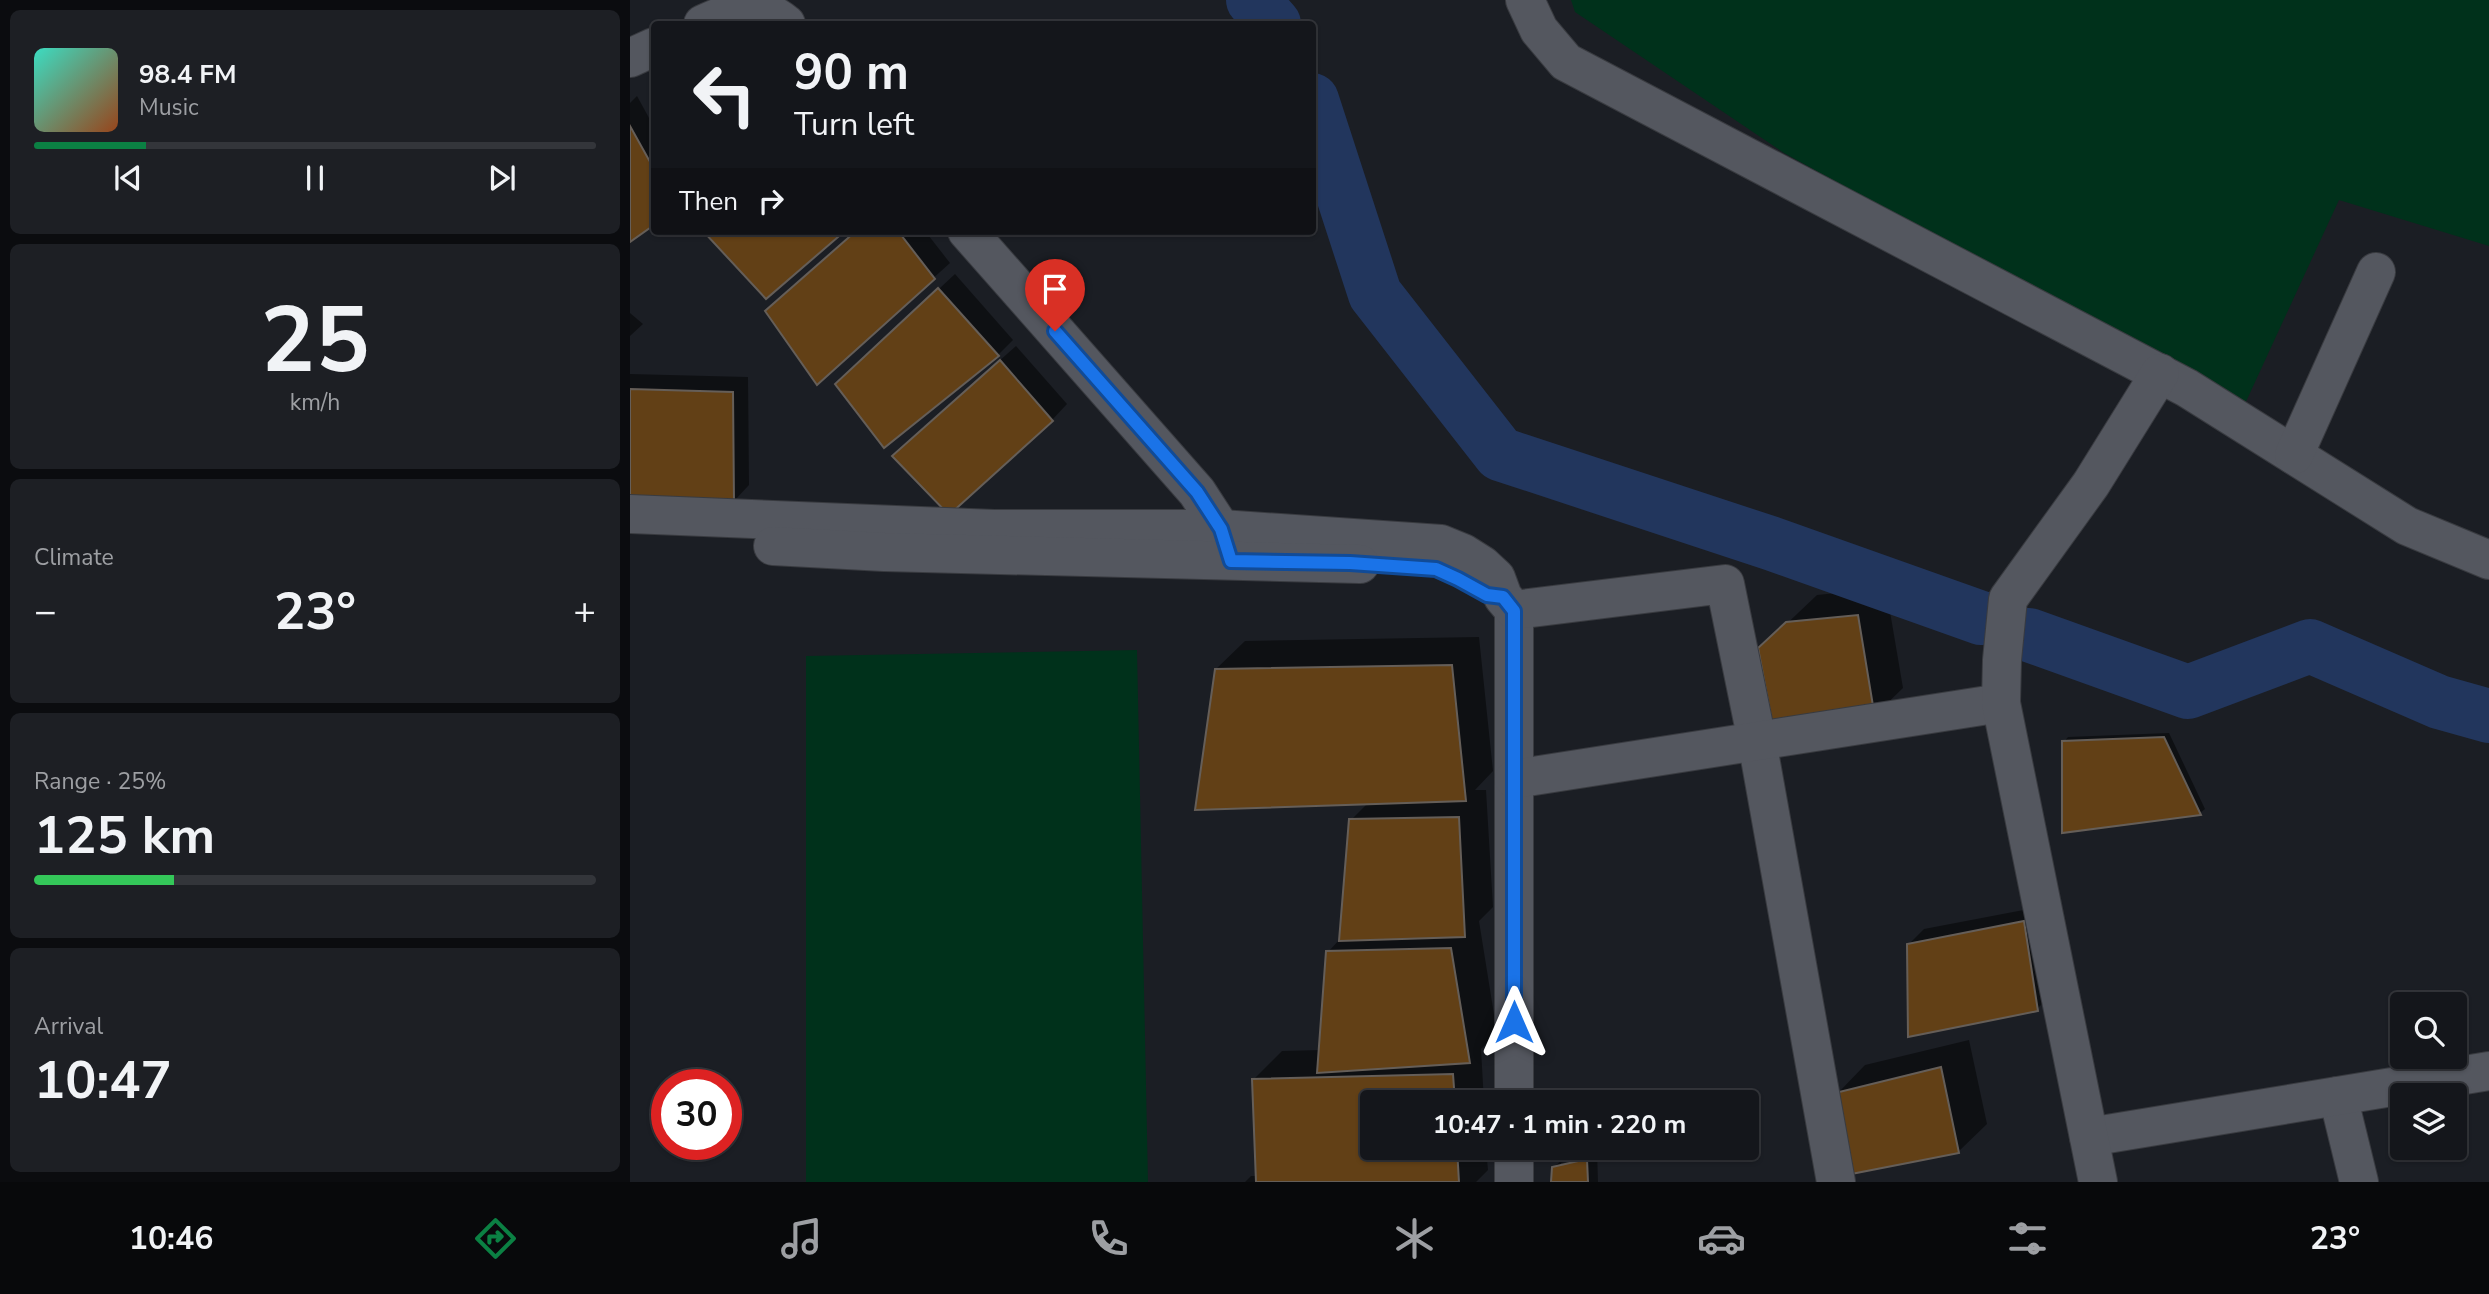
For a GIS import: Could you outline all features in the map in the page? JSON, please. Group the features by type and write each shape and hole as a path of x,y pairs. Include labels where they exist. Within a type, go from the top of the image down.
{"street":[{"path":"1525,0 1539,30 1566,62 2187,387 2407,526 2489,560"},
{"path":"710,21 741,7 760,6 783,21"},
{"path":"630,58 651,48"},
{"path":"971,235 1197,492 1226,545"},
{"path":"2294,455 2376,272"},
{"path":"2098,1182 2001,703 2002,660 2008,599 2091,484 2160,373"},
{"path":"630,514 993,529 1226,545 1350,563 1436,569 1508,604 1725,584 1757,741 1836,1182"},
{"path":"630,538 884,552 1226,545"},
{"path":"1508,604 1514,779 1514,1090"},
{"path":"1514,779 2001,703"},
{"path":"2089,1137 2489,1071"},
{"path":"2338,1096 2359,1182"},
{"path":"1514,1160 1514,1182"}],"green space":[{"path":"1571,0 2489,0 2489,246 2339,200 2244,406 1784,153 1575,12"},
{"path":"1137,650 1148,1182 806,1182 806,656"}],"building":[{"path":"630,126 651,164 651,227 630,242"},
{"path":"707,235 840,235 766,299"},
{"path":"851,235 901,235 935,279 817,385 765,311"},
{"path":"938,288 999,356 884,448 835,384"},
{"path":"1000,360 1053,421 949,515 892,456"},
{"path":"630,389 733,392 734,503 630,497"},
{"path":"1858,615 1875,718 1774,733 1758,648 1786,622"},
{"path":"1452,665 1466,801 1195,810 1215,669"},
{"path":"2164,737 2201,815 2062,833 2062,741"},
{"path":"1459,817 1465,937 1339,941 1349,819"},
{"path":"2024,921 2038,1011 1908,1037 1907,944"},
{"path":"1451,948 1470,1063 1317,1073 1326,951"},
{"path":"1941,1067 1959,1153 1841,1176 1835,1093"},
{"path":"1453,1074 1454,1090 1360,1090 1360,1160 1458,1160 1459,1182 1256,1182 1252,1079"},
{"path":"1587,1160 1588,1182 1551,1182 1552,1167"}],"waterway":[{"path":"1253,0 1271,21"},
{"path":"1316,112 1375,294 1500,454 1770,543 1981,618"},
{"path":"2029,635 2188,692 2310,646 2439,702 2489,716"}],"route":[{"path":"1055,331 1197,492 1221,529 1231,561 1350,563 1436,569 1487,595 1503,597 1514,611 1514,1022"}]}
